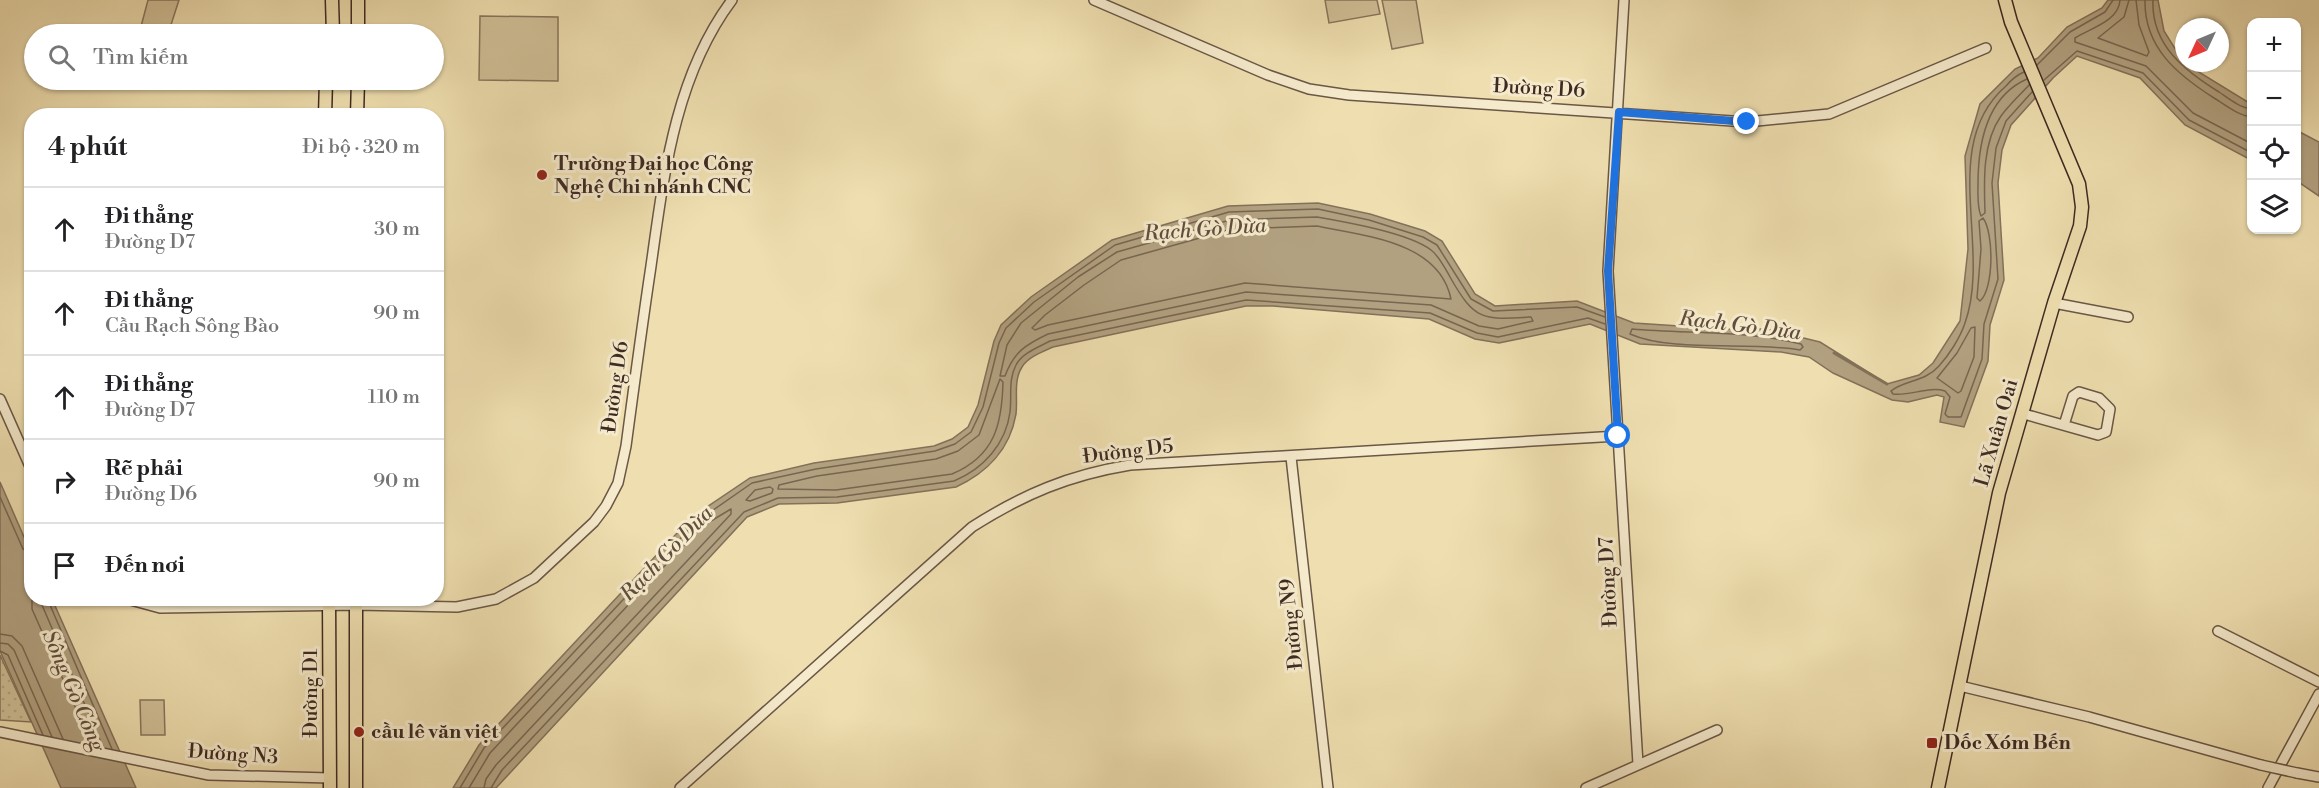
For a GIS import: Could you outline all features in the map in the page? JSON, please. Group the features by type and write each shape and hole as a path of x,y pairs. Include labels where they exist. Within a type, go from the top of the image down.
{"main road":[{"path":"326,0 326,24"},
{"path":"332,0 333,24"},
{"path":"358,0 358,24"},
{"name":"Lã Xuân Oai","path":"1938,788 2000,493 2054,303 2080,226 2082,207 2072,163 2011,22 2005,0"},
{"path":"325,108 326,90"},
{"path":"333,90 333,108"},
{"path":"357,108 358,90"},
{"path":"363,108 364,90"},
{"name":"Đường D1","path":"329,606 330,783"},
{"path":"356,788 357,606"},
{"path":"356,653 365,668 364,788"}],"street":[{"name":"Đường D6","path":"424,606 457,608 496,599 534,578 578,540 606,506 618,483 626,446 660,199 678,112 701,50 714,24 732,0"},
{"name":"Đường D6","path":"1094,0 1268,75 1309,89 1349,95 1747,122 1828,114 1986,48"},
{"path":"1619,112 1624,0"},
{"name":"Đường D7","path":"1619,112 1608,271 1638,764"},
{"path":"2054,303 2128,317"},
{"path":"2024,414 2098,435 2105,434 2110,422 2110,410 2099,398 2079,392 2073,396 2064,425"},
{"path":"0,399 24,453"},
{"name":"Đường D5","path":"681,788 972,527 1008,505 1055,483 1110,469 1618,436"},
{"name":"Đường N9","path":"1291,457 1328,788"},
{"name":"Đường D6","path":"153,606 160,608 216,606"},
{"path":"2218,631 2319,682"},
{"path":"1960,687 2089,717 2261,765 2319,777"},
{"path":"2268,788 2319,694"},
{"path":"1586,788 1717,730"},
{"name":"Đường N3","path":"0,732 209,775 330,783"}],"shaded area":[{"path":"148,0 179,0 171,24 142,24"},
{"path":"1325,0 1377,0 1380,14 1329,23"},
{"path":"1382,0 1416,0 1423,43 1392,49"},
{"path":"480,16 558,17 558,81 479,80"},
{"path":"0,655 31,722 0,720"},
{"path":"140,700 164,700 165,735 141,735"}],"water":[{"path":"2108,0 2158,0 2164,31 2175,49 2175,72 2199,72 2247,102 2247,158 2185,125 2140,78 2077,56 2053,78 2011,125 2002,150 1998,183 2004,280 1990,325 1988,361 1964,427 1940,422 1944,397 1937,395 1908,402 1892,400 1833,373 1809,357 1781,352 1640,344 1590,324 1499,343 1475,339 1429,319 1273,306 1246,306 1053,347 1025,363 1019,372 1013,427 1003,449 978,475 956,487 837,503 779,504 747,517 496,788 453,788 479,745 692,517 750,478 814,463 934,446 952,439 968,427 978,405 994,341 1001,325 1031,297 1112,240 1228,206 1318,203 1370,214 1425,231 1442,241 1475,294 1495,306 1577,301 1634,323 1725,329 1767,329 1820,342 1887,384 1919,375 1933,363 1960,321 1968,249 1965,156 1980,104 2015,69 2038,58 2067,27 2102,8"},
{"path":"2301,133 2319,142 2319,196 2301,184"},
{"name":"Sông Gò Công","path":"0,482 24,537 24,606 55,606 136,788 61,788 0,651"}],"waterway":[{"name":"Rạch Gò Dừa","path":"1834,353 1887,384"}],"place":[{"name":"Trường Đại học Công Nghệ Chi nhánh CNC","path":"542,175"},
{"name":"cầu lê văn việt","path":"359,732"},
{"name":"Dốc Xóm Bến","path":"1932,743"}],"route":[{"path":"1618,436 1608,271 1619,112 1747,122"}]}
